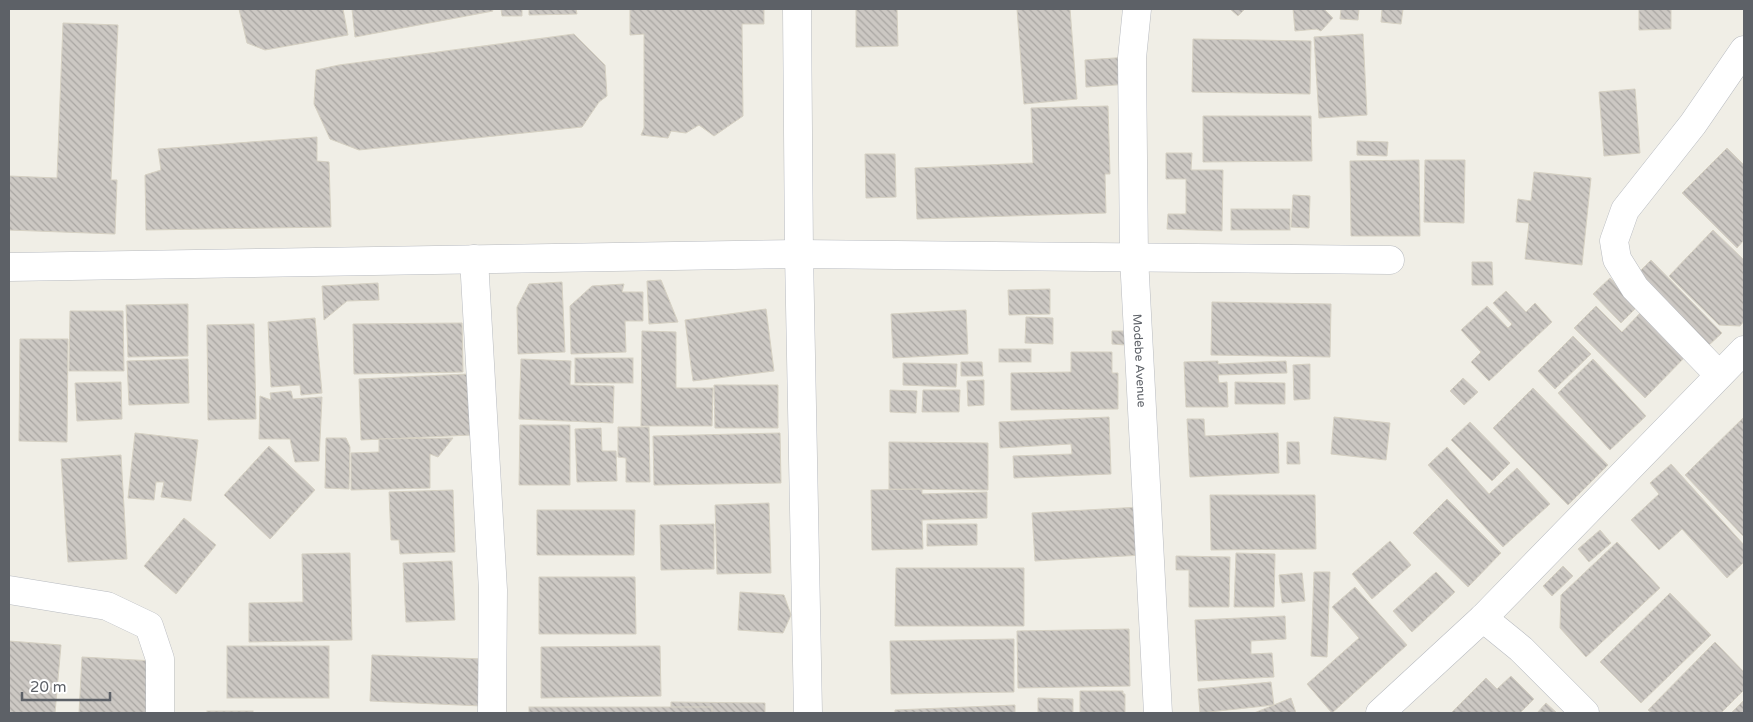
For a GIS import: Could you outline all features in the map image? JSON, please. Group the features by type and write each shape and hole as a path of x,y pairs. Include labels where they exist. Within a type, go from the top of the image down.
{"street":[{"path":"797,9 799,254 808,713"},
{"name":"Modebe Avenue","path":"1137,9 1132,58 1134,257 1158,713"},
{"path":"1719,376 1635,288 1618,259 1614,241 1625,210 1693,124 1744,50"},
{"path":"9,267 799,254 1390,260"},
{"path":"474,259 494,590 492,713"},
{"path":"1380,713 1483,618 1744,350"},
{"path":"9,590 107,606 149,626 160,659 160,713"},
{"path":"1483,618 1521,649 1585,713"}],"building":[{"path":"239,9 343,9 348,35 265,50 247,43"},
{"path":"352,9 492,9 493,11 355,37"},
{"path":"501,9 522,9 522,16 502,16"},
{"path":"529,9 576,9 577,14 529,15"},
{"path":"630,9 764,9 764,24 742,24 743,116 714,136 699,125 686,133 671,131 668,138 641,135 644,128 644,34 630,35"},
{"path":"856,9 897,9 898,46 856,47"},
{"path":"1017,9 1070,9 1077,99 1024,104"},
{"path":"1230,9 1245,9 1238,16"},
{"path":"1293,9 1324,9 1333,18 1321,31 1317,29 1295,31"},
{"path":"1341,9 1359,9 1358,20 1340,19"},
{"path":"1382,9 1403,9 1401,24 1381,22"},
{"path":"1639,9 1671,9 1671,29 1639,30"},
{"path":"63,23 118,25 111,180 117,180 115,234 9,230 9,176 57,178"},
{"path":"574,34 605,65 607,96 599,102 582,127 359,150 330,139 314,104 316,70 339,65"},
{"path":"1363,34 1367,115 1319,118 1314,37"},
{"path":"1193,39 1311,41 1310,94 1192,92"},
{"path":"1129,57 1130,84 1086,87 1085,60"},
{"path":"1635,89 1640,153 1604,156 1599,92"},
{"path":"1108,106 1110,174 1105,174 1106,213 917,219 915,168 1033,163 1031,108"},
{"path":"1203,116 1311,116 1312,161 1203,162"},
{"path":"317,137 317,161 329,162 331,227 146,230 145,175 161,170 158,149"},
{"path":"1357,141 1388,142 1387,156 1357,155"},
{"path":"1727,148 1744,165 1744,240 1737,248 1682,193"},
{"path":"1166,153 1192,153 1191,170 1223,170 1222,231 1167,229 1168,214 1186,214 1186,179 1166,179"},
{"path":"865,154 895,154 896,197 866,198"},
{"path":"1419,160 1420,236 1351,236 1350,161"},
{"path":"1425,160 1465,160 1464,223 1424,222"},
{"path":"1534,172 1591,178 1582,265 1525,259 1529,223 1516,222 1518,199 1531,201"},
{"path":"1293,195 1310,196 1309,228 1291,227"},
{"path":"1231,209 1290,209 1290,230 1231,230"},
{"path":"1713,230 1744,260 1744,321 1740,326 1719,325 1669,276"},
{"path":"1651,260 1722,333 1708,346 1634,277"},
{"path":"1472,262 1492,262 1493,285 1472,285"},
{"path":"1610,278 1637,307 1621,323 1593,294"},
{"path":"661,280 678,322 649,324 647,281"},
{"path":"562,282 565,352 518,354 517,307 529,284"},
{"path":"378,283 379,300 347,301 324,320 322,286"},
{"path":"624,284 622,292 643,292 643,321 625,321 626,352 571,354 570,306 592,286"},
{"path":"1050,289 1050,314 1009,315 1008,290"},
{"path":"1506,291 1526,312 1535,303 1552,322 1489,381 1471,362 1481,352 1461,330 1487,306 1508,328 1512,324 1493,303"},
{"path":"1212,302 1331,304 1330,357 1211,355"},
{"path":"188,304 188,356 128,357 126,305"},
{"path":"1596,306 1622,332 1643,310 1688,354 1645,398 1574,328"},
{"path":"766,309 774,371 693,381 685,320"},
{"path":"966,310 968,354 893,358 891,314"},
{"path":"70,311 123,311 124,371 69,371"},
{"path":"1026,317 1053,318 1053,344 1025,343"},
{"path":"315,318 322,393 301,395 300,385 271,387 268,322"},
{"path":"462,323 463,372 354,374 353,324"},
{"path":"254,324 256,419 208,420 207,325"},
{"path":"642,331 676,332 676,388 713,388 712,426 641,426"},
{"path":"1112,331 1127,331 1126,345 1112,344"},
{"path":"1573,336 1591,354 1555,389 1538,371"},
{"path":"20,339 68,339 67,442 19,441"},
{"path":"999,349 1031,349 1031,362 999,362"},
{"path":"1071,352 1112,352 1112,373 1118,373 1118,409 1011,410 1011,373 1071,372"},
{"path":"575,358 633,358 633,383 575,383"},
{"path":"188,359 189,403 129,405 127,361"},
{"path":"521,359 571,361 570,385 614,386 613,423 519,419"},
{"path":"1593,359 1646,416 1610,450 1558,393"},
{"path":"1218,361 1218,364 1286,361 1287,373 1218,375 1219,383 1227,382 1228,407 1186,407 1184,362"},
{"path":"961,362 982,362 983,376 961,376"},
{"path":"903,363 957,364 956,387 903,385"},
{"path":"1310,364 1310,399 1294,400 1293,365"},
{"path":"468,374 471,435 361,440 359,379"},
{"path":"1463,378 1478,392 1464,405 1450,391"},
{"path":"984,380 984,405 968,406 967,381"},
{"path":"121,382 122,419 77,421 75,383"},
{"path":"1235,382 1285,383 1285,404 1235,404"},
{"path":"714,385 778,385 778,428 715,428"},
{"path":"1533,388 1608,465 1568,505 1493,428"},
{"path":"890,390 917,391 916,413 890,412"},
{"path":"923,390 960,390 959,412 922,412"},
{"path":"291,391 293,399 322,397 319,461 295,462 290,439 259,439 260,396 271,400 270,393"},
{"path":"1109,417 1111,474 1014,478 1013,456 1072,454 1071,444 1000,448 999,422"},
{"path":"1334,417 1390,423 1386,460 1331,454"},
{"path":"1744,417 1744,537 1685,475"},
{"path":"1187,419 1204,419 1205,436 1278,433 1279,473 1190,477"},
{"path":"1470,422 1510,463 1492,481 1451,440"},
{"path":"520,425 570,425 570,485 519,485"},
{"path":"618,427 649,427 650,482 626,482 626,458 618,457"},
{"path":"601,428 602,451 616,451 617,481 577,482 575,429"},
{"path":"135,433 198,440 191,501 161,497 164,482 156,482 154,500 128,498"},
{"path":"780,433 781,483 654,485 653,436"},
{"path":"326,438 346,438 350,447 349,489 325,488"},
{"path":"453,438 438,457 430,454 430,488 351,490 351,453 379,452 379,439"},
{"path":"889,442 988,443 988,490 889,489"},
{"path":"1287,442 1299,442 1300,464 1287,464"},
{"path":"269,446 315,490 270,539 224,495"},
{"path":"1447,447 1489,494 1517,468 1550,504 1503,547 1428,465"},
{"path":"121,455 127,559 68,562 61,459"},
{"path":"1671,464 1744,545 1744,562 1727,578 1682,529 1659,550 1631,520 1659,494 1650,483"},
{"path":"922,489 922,494 987,492 987,518 922,520 923,549 872,550 871,490"},
{"path":"453,490 455,552 400,554 399,540 391,540 389,492"},
{"path":"1210,495 1315,495 1316,549 1211,550"},
{"path":"1447,499 1501,553 1468,587 1413,533"},
{"path":"769,503 771,573 717,574 715,505"},
{"path":"1140,507 1143,555 1035,561 1032,513"},
{"path":"537,510 635,510 634,555 537,555"},
{"path":"184,518 216,545 176,594 144,566"},
{"path":"714,524 714,569 661,570 660,525"},
{"path":"927,524 977,524 977,545 927,546"},
{"path":"1600,530 1611,543 1589,562 1578,549"},
{"path":"1390,541 1411,565 1372,599 1352,574"},
{"path":"1617,542 1660,588 1586,657 1560,628 1561,595"},
{"path":"350,553 352,640 249,642 249,603 303,602 302,554"},
{"path":"1236,553 1275,554 1274,607 1234,607"},
{"path":"1176,556 1230,557 1229,607 1189,607 1189,570 1176,570"},
{"path":"452,561 455,620 406,622 403,563"},
{"path":"1563,566 1573,576 1552,596 1543,586"},
{"path":"896,568 1024,568 1024,626 895,626"},
{"path":"1314,572 1330,572 1327,657 1311,656"},
{"path":"1436,572 1455,592 1412,632 1393,611"},
{"path":"1302,573 1305,601 1282,603 1279,575"},
{"path":"539,577 635,577 636,634 539,634"},
{"path":"1355,587 1407,645 1332,713 1307,684 1359,638 1332,607"},
{"path":"740,592 784,595 791,615 783,633 738,630"},
{"path":"1670,593 1711,635 1641,703 1600,662"},
{"path":"1285,616 1286,639 1251,641 1251,654 1272,653 1274,677 1198,681 1195,620"},
{"path":"1129,629 1130,686 1018,688 1017,631"},
{"path":"1014,639 1014,692 891,694 890,641"},
{"path":"9,641 61,645 55,713 9,713"},
{"path":"1715,642 1744,672 1744,690 1721,713 1652,713 1648,710"},
{"path":"227,646 329,646 329,698 227,698"},
{"path":"660,646 661,696 541,698 541,647"},
{"path":"372,655 484,659 482,706 370,701"},
{"path":"82,657 154,661 151,713 79,713"},
{"path":"1511,676 1534,699 1520,713 1451,713 1486,678 1497,689"},
{"path":"1271,682 1274,705 1200,713 1198,689"},
{"path":"1080,691 1123,691 1123,694 1125,694 1125,713 1080,713"},
{"path":"1038,698 1073,699 1073,713 1038,713"},
{"path":"1291,698 1296,713 1254,713"},
{"path":"1744,700 1744,713 1731,713"},
{"path":"671,702 765,703 765,713 671,713"},
{"path":"1546,703 1557,713 1537,713"},
{"path":"1015,705 1015,713 895,713 895,710"},
{"path":"529,707 712,707 712,713 529,713"},
{"path":"207,711 253,711 253,713 207,713"}]}
